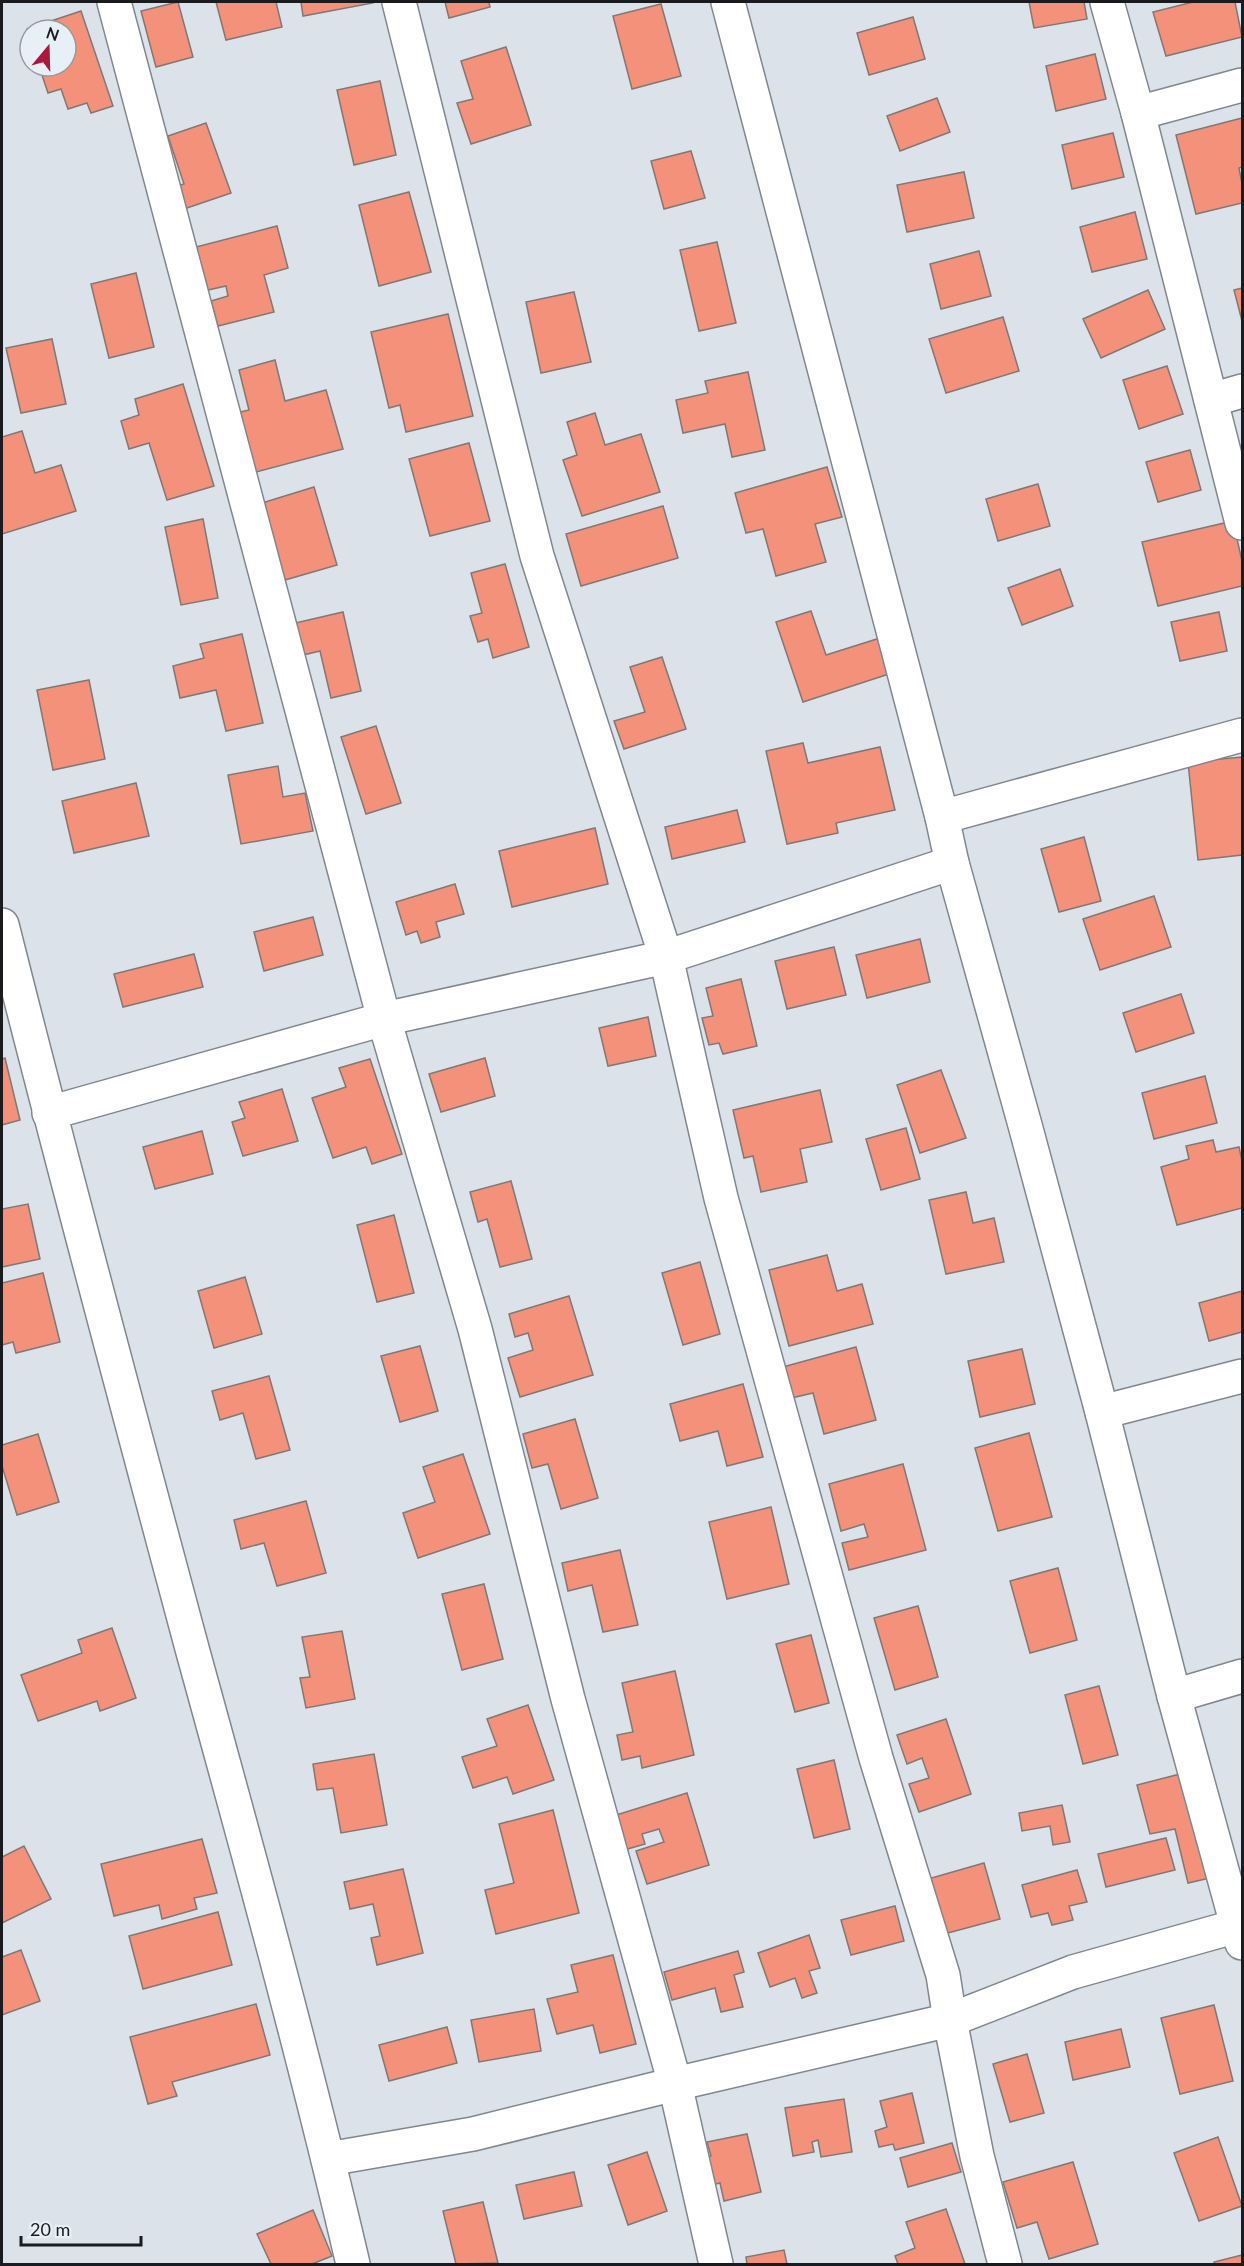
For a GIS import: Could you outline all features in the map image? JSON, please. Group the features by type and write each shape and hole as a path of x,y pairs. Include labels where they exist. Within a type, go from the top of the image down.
{"street":[{"path":"114,2 384,1019 475,1329 568,1699 675,2084 716,2265"},
{"path":"399,2 537,556 666,957 721,1198 869,1735 916,1894 943,1975 977,2156 1005,2265"},
{"path":"328,2159 472,2134 950,2020 1073,1972 1240,1935 1174,1695 1102,1412 1025,1125 952,863 942,817 728,2"},
{"path":"1107,2 1138,113 1242,524"},
{"path":"1138,113 1242,85"},
{"path":"1211,400 1242,391"},
{"path":"942,817 1242,735"},
{"path":"49,1113 384,1019 666,957 952,863"},
{"path":"2,925 49,1113 256,1882 353,2265"},
{"path":"1102,1412 1242,1376"},
{"path":"1174,1695 1242,1676"}],"building":[{"path":"178,2 193,57 156,67 141,11"},
{"path":"216,2 276,2 282,27 226,40"},
{"path":"301,2 373,2 373,3 303,16"},
{"path":"445,2 489,2 490,7 449,18"},
{"path":"1029,2 1084,2 1087,19 1034,28"},
{"path":"1193,2 1235,2 1242,37 1166,56 1153,12"},
{"path":"661,4 681,76 632,89 613,16"},
{"path":"81,11 113,106 91,113 87,103 68,109 61,89 48,93 43,78 78,78 78,18 60,18"},
{"path":"913,17 925,59 869,75 857,33"},
{"path":"506,47 531,125 471,144 457,103 473,99 461,61"},
{"path":"1095,54 1106,99 1056,111 1046,66"},
{"path":"380,81 396,155 354,165 337,90"},
{"path":"937,98 950,132 900,151 887,116"},
{"path":"1242,118 1242,167 1239,168 1242,203 1196,214 1176,135"},
{"path":"206,123 231,193 181,210 174,187 184,184 168,136"},
{"path":"1113,133 1124,177 1072,189 1062,145"},
{"path":"691,151 705,198 664,209 651,161"},
{"path":"964,172 974,218 907,232 897,185"},
{"path":"409,192 431,272 379,286 359,205"},
{"path":"1135,212 1147,259 1092,272 1080,227"},
{"path":"277,226 288,268 264,275 274,312 218,326 211,301 228,296 226,286 208,290 196,247"},
{"path":"717,242 736,323 699,331 680,250"},
{"path":"979,251 991,296 941,309 930,264"},
{"path":"136,273 154,347 109,358 91,284"},
{"path":"1242,288 1242,321 1234,290"},
{"path":"1148,290 1165,329 1101,358 1083,319"},
{"path":"574,292 591,362 541,373 526,302"},
{"path":"448,314 473,416 406,432 400,405 389,408 371,332"},
{"path":"1003,317 1019,371 946,393 929,339"},
{"path":"52,339 66,404 21,413 6,348"},
{"path":"275,360 285,401 326,390 343,449 252,473 236,413 249,410 239,370"},
{"path":"1167,366 1183,414 1139,429 1123,380"},
{"path":"748,372 765,450 732,457 725,424 683,433 676,400 708,393 705,381"},
{"path":"183,384 214,486 167,500 149,443 129,449 121,421 139,415 135,399"},
{"path":"595,413 605,445 641,434 660,492 582,516 563,460 577,455 567,422"},
{"path":"22,431 35,473 61,465 76,511 2,534 2,437"},
{"path":"469,443 490,521 430,536 409,459"},
{"path":"1190,450 1201,490 1158,502 1146,462"},
{"path":"827,467 842,517 815,524 826,562 776,576 763,529 746,533 735,493"},
{"path":"1038,484 1050,526 998,541 986,499"},
{"path":"314,487 337,565 285,580 262,503"},
{"path":"663,506 678,558 581,586 566,534"},
{"path":"203,519 218,598 181,605 165,527"},
{"path":"1233,521 1242,561 1242,586 1158,606 1142,542"},
{"path":"505,564 529,647 493,658 488,639 478,642 470,616 482,613 471,573"},
{"path":"1060,569 1073,606 1022,625 1008,588"},
{"path":"811,611 826,655 880,638 892,673 803,702 776,622"},
{"path":"343,612 361,691 331,698 320,651 299,656 291,624"},
{"path":"1219,612 1227,651 1180,661 1171,622"},
{"path":"242,634 263,723 226,731 216,690 180,698 173,666 204,658 200,644"},
{"path":"662,657 686,729 624,749 614,721 645,712 630,667"},
{"path":"89,680 105,759 53,770 37,690"},
{"path":"376,726 401,803 366,814 341,737"},
{"path":"803,743 808,763 880,747 895,810 836,823 838,833 787,844 766,751"},
{"path":"1242,757 1242,855 1198,860 1188,762"},
{"path":"278,766 283,797 305,793 313,831 241,844 228,775"},
{"path":"136,783 149,836 74,853 62,801"},
{"path":"737,810 745,842 672,859 665,827"},
{"path":"595,828 608,884 512,907 499,851"},
{"path":"1084,837 1101,901 1059,912 1041,849"},
{"path":"455,884 464,914 436,922 440,937 421,943 417,931 406,935 396,902"},
{"path":"1154,896 1171,947 1100,970 1083,919"},
{"path":"313,917 323,955 264,971 254,932"},
{"path":"920,939 930,982 867,998 856,955"},
{"path":"834,947 846,995 787,1009 775,961"},
{"path":"194,954 203,987 123,1007 114,974"},
{"path":"741,979 757,1046 723,1054 719,1043 709,1045 702,1018 713,1016 706,988"},
{"path":"1181,994 1194,1033 1136,1052 1123,1013"},
{"path":"648,1017 656,1056 608,1066 599,1028"},
{"path":"5,1058 20,1120 2,1125 2,1059"},
{"path":"485,1058 495,1096 441,1112 429,1074"},
{"path":"370,1059 402,1154 372,1164 366,1147 333,1158 312,1098 346,1087 339,1068"},
{"path":"941,1070 966,1138 920,1153 897,1085"},
{"path":"1205,1076 1217,1123 1154,1139 1142,1093"},
{"path":"282,1089 298,1141 243,1156 232,1122 245,1118 239,1102"},
{"path":"820,1090 832,1142 800,1149 807,1182 761,1192 753,1156 744,1158 733,1110"},
{"path":"906,1128 920,1179 881,1190 866,1139"},
{"path":"202,1131 213,1174 155,1189 143,1147"},
{"path":"1213,1140 1216,1152 1239,1147 1242,1161 1242,1208 1177,1225 1161,1167 1189,1159 1186,1146"},
{"path":"511,1181 532,1259 500,1267 487,1219 478,1222 470,1192"},
{"path":"966,1192 973,1223 994,1218 1004,1262 946,1274 929,1200"},
{"path":"28,1204 40,1259 2,1267 2,1209"},
{"path":"394,1215 414,1293 377,1302 357,1225"},
{"path":"827,1255 837,1291 862,1284 873,1324 789,1346 769,1270"},
{"path":"700,1262 720,1334 683,1345 662,1273"},
{"path":"43,1273 60,1342 16,1353 13,1342 2,1345 2,1283"},
{"path":"245,1277 262,1334 214,1348 198,1291"},
{"path":"1242,1291 1242,1332 1209,1341 1199,1303"},
{"path":"569,1296 593,1375 520,1397 508,1358 533,1350 528,1333 515,1337 509,1314"},
{"path":"420,1346 438,1411 400,1422 381,1356"},
{"path":"856,1347 876,1420 824,1434 813,1393 787,1399 779,1368"},
{"path":"1022,1349 1035,1404 980,1417 968,1361"},
{"path":"269,1376 290,1450 256,1459 243,1413 220,1420 212,1391"},
{"path":"743,1384 763,1457 727,1466 718,1431 680,1441 670,1404"},
{"path":"575,1419 598,1498 561,1509 548,1464 532,1468 523,1434"},
{"path":"1029,1433 1052,1517 998,1531 975,1448"},
{"path":"38,1434 59,1502 17,1515 2,1466 2,1445"},
{"path":"463,1454 490,1534 418,1558 403,1513 435,1502 423,1467"},
{"path":"903,1464 926,1550 849,1570 842,1543 868,1537 864,1524 841,1531 829,1484"},
{"path":"306,1501 326,1573 277,1586 264,1543 241,1549 234,1520"},
{"path":"771,1507 789,1584 727,1599 709,1522"},
{"path":"620,1550 638,1625 603,1632 592,1585 568,1591 562,1563"},
{"path":"1058,1568 1077,1640 1030,1653 1010,1581"},
{"path":"484,1584 503,1659 462,1670 442,1594"},
{"path":"918,1606 938,1677 895,1690 874,1618"},
{"path":"112,1628 136,1698 100,1711 97,1701 38,1721 21,1675 82,1653 78,1640"},
{"path":"342,1631 355,1699 306,1708 300,1678 310,1677 302,1637"},
{"path":"811,1635 829,1703 795,1712 776,1644"},
{"path":"675,1671 694,1755 642,1768 640,1756 622,1760 617,1735 633,1732 622,1683"},
{"path":"1099,1686 1118,1755 1083,1764 1065,1695"},
{"path":"528,1705 554,1780 513,1794 507,1777 473,1788 462,1757 497,1746 487,1719"},
{"path":"946,1719 971,1794 919,1812 909,1784 929,1778 922,1758 907,1764 897,1735"},
{"path":"374,1754 387,1825 341,1833 333,1788 317,1790 313,1764"},
{"path":"834,1760 850,1829 814,1838 797,1769"},
{"path":"1184,1773 1210,1878 1188,1883 1175,1829 1150,1834 1137,1785"},
{"path":"687,1793 709,1865 647,1884 636,1851 664,1842 659,1829 642,1834 645,1844 624,1850 613,1816"},
{"path":"1062,1805 1070,1842 1053,1845 1050,1826 1022,1831 1019,1813"},
{"path":"553,1810 579,1913 496,1934 485,1890 514,1883 499,1824"},
{"path":"1166,1838 1175,1870 1106,1887 1098,1854"},
{"path":"202,1839 217,1893 194,1898 197,1909 162,1919 159,1905 114,1916 101,1864"},
{"path":"24,1846 51,1899 2,1923 2,1857"},
{"path":"984,1863 1000,1919 944,1934 928,1879"},
{"path":"403,1869 423,1953 377,1965 371,1938 380,1936 373,1904 350,1909 344,1882"},
{"path":"1077,1870 1087,1902 1069,1906 1073,1920 1052,1925 1048,1913 1031,1917 1022,1885"},
{"path":"895,1906 904,1941 851,1955 841,1920"},
{"path":"218,1912 232,1965 143,1989 129,1936"},
{"path":"809,1935 820,1968 809,1971 817,1993 802,1998 795,1978 770,1987 758,1953"},
{"path":"21,1950 40,2001 2,2015 2,1957"},
{"path":"738,1951 744,1972 734,1975 743,2007 721,2012 715,1988 672,2000 664,1972"},
{"path":"613,1955 636,2044 600,2053 593,2025 557,2034 547,1999 578,1992 571,1965"},
{"path":"256,2004 270,2055 172,2082 177,2096 148,2104 130,2037"},
{"path":"1214,2005 1233,2081 1180,2094 1161,2018"},
{"path":"534,2009 541,2051 479,2062 471,2020"},
{"path":"447,2027 457,2063 389,2081 379,2045"},
{"path":"1121,2029 1130,2067 1073,2080 1065,2042"},
{"path":"1027,2054 1044,2113 1010,2122 993,2064"},
{"path":"912,2093 924,2143 895,2150 893,2144 879,2147 875,2131 887,2127 880,2101"},
{"path":"844,2099 852,2152 821,2157 818,2140 812,2142 814,2152 793,2156 785,2108"},
{"path":"747,2134 761,2192 724,2201 720,2183 707,2186 701,2158 711,2156 707,2142"},
{"path":"1218,2137 1242,2206 1199,2221 1174,2153"},
{"path":"952,2143 961,2172 908,2187 900,2158"},
{"path":"647,2152 667,2211 628,2225 608,2165"},
{"path":"1073,2162 1098,2244 1049,2259 1037,2222 1017,2228 1003,2182"},
{"path":"574,2172 582,2206 524,2219 516,2185"},
{"path":"483,2202 498,2263 456,2264 443,2211"},
{"path":"946,2209 965,2264 898,2264 895,2256 915,2248 906,2222"},
{"path":"313,2210 332,2256 312,2264 271,2264 257,2234"},
{"path":"784,2250 787,2264 747,2264 746,2257"},
{"path":"1242,2255 1242,2264 1214,2264 1214,2262"}]}
